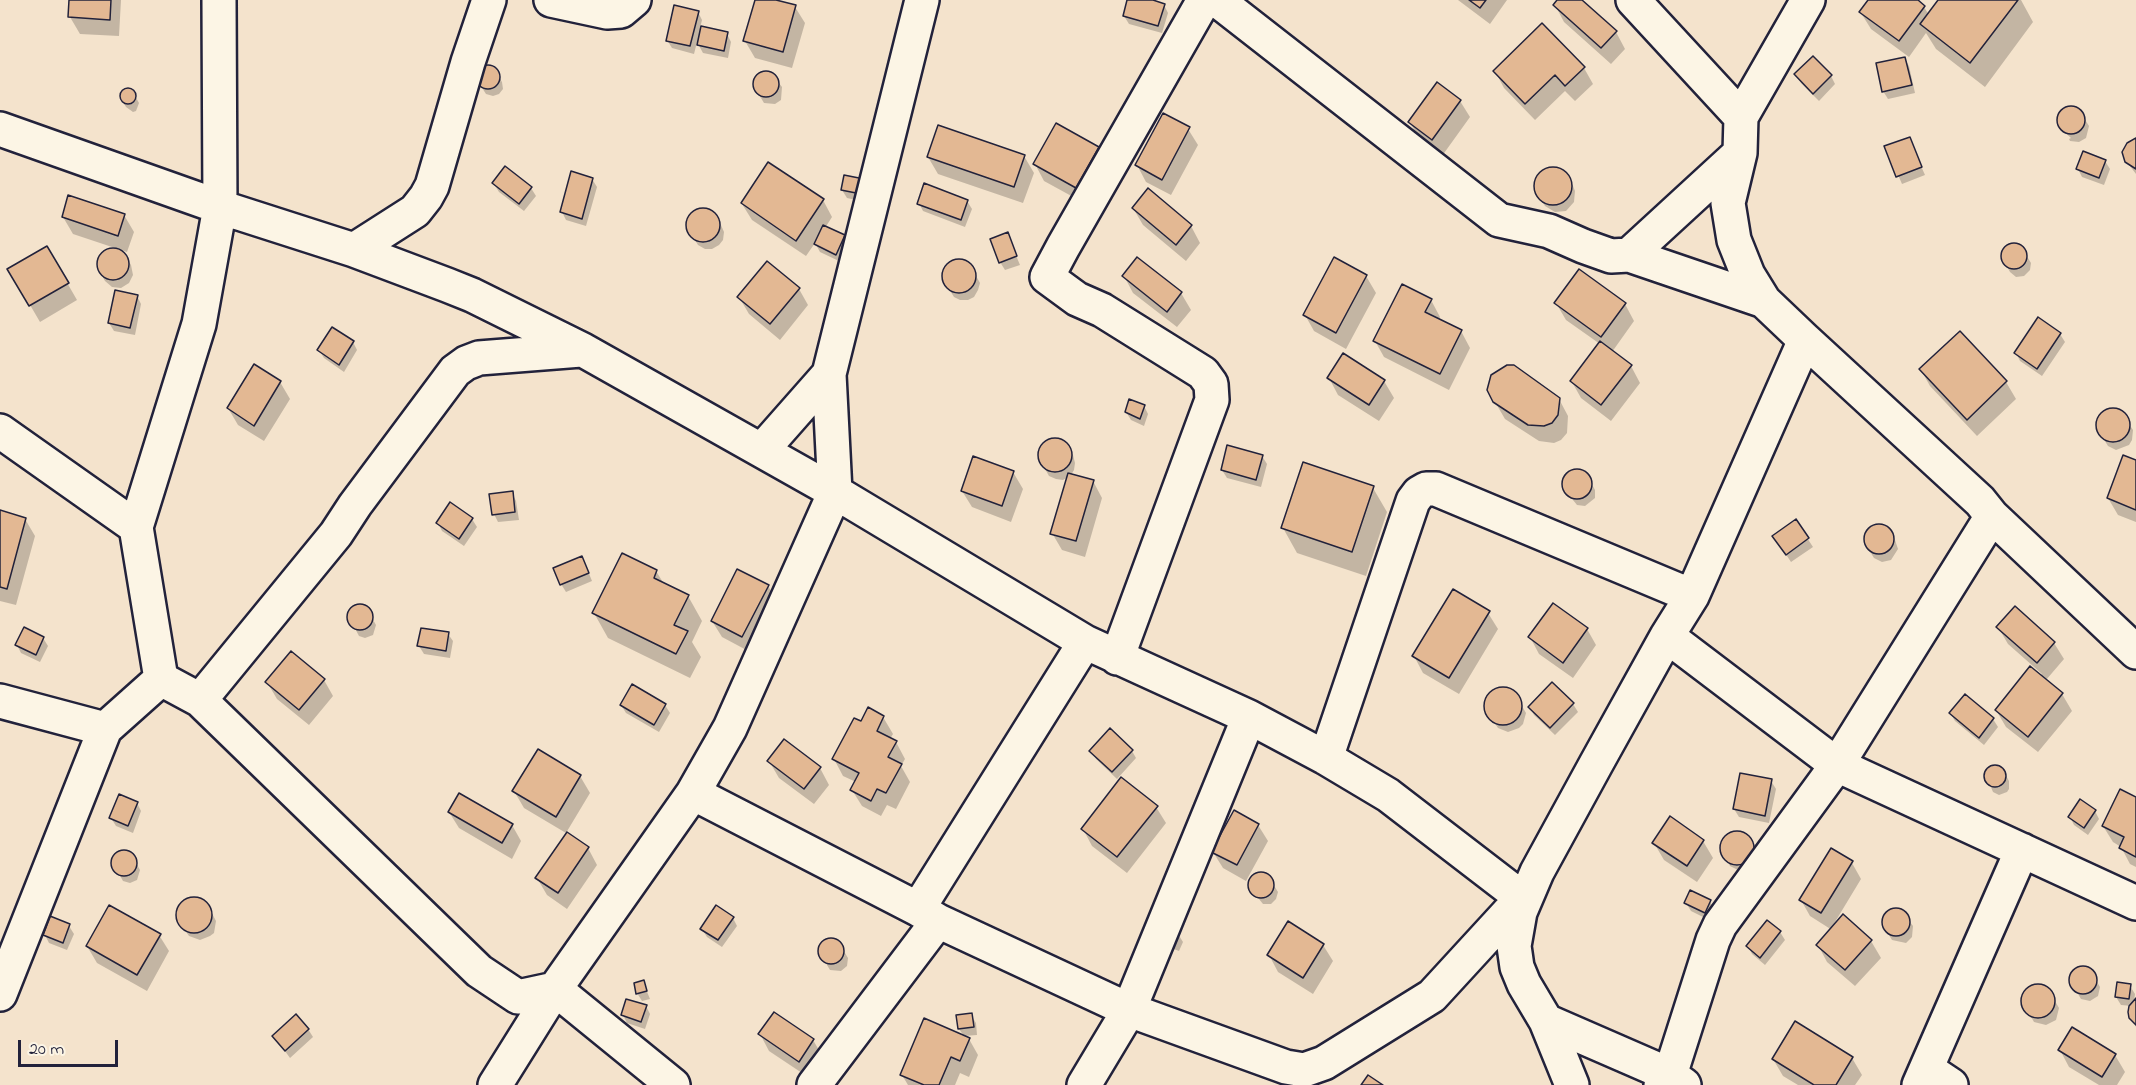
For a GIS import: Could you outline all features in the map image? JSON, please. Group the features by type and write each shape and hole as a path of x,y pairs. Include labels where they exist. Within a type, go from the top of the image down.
{"street":[{"path":"161,679 136,527 199,324 220,207 219,0"},
{"path":"354,250 415,210 432,186 468,62 489,0"},
{"path":"551,0 607,12 621,11 634,0"},
{"path":"495,1085 555,989 693,793 730,728 835,492 829,374 922,0"},
{"path":"1117,658 1212,400 1211,384 1203,373 1102,310 1077,299 1047,277 1204,0"},
{"path":"1217,0 1499,220 1549,231 1611,256 1629,255 1764,301"},
{"path":"1633,0 1741,117"},
{"path":"1808,0 1741,117 1740,153 1728,203 1734,240 1749,275 1764,301 1980,501 1992,516 2136,652"},
{"path":"0,129 220,207 354,250 472,295 583,350 835,492 1085,642 1249,717 1326,758 1388,795 1521,905"},
{"path":"1629,255 1740,153"},
{"path":"693,793 928,915 1129,1010 1286,1067 1304,1070 1324,1063 1431,996 1521,905 1667,636 1692,596 1805,340"},
{"path":"200,700 336,534 455,371 479,358 583,350"},
{"path":"762,450 829,374"},
{"path":"0,431 136,527"},
{"path":"1326,758 1413,501 1419,493 1426,489 1436,489 1692,596"},
{"path":"1546,1021 1672,1082 1713,940 1720,925 1837,765 1992,516"},
{"path":"1667,636 1837,765 2136,903"},
{"path":"814,1085 928,915 1085,642"},
{"path":"161,679 200,700 479,971 518,997 555,989"},
{"path":"0,994 105,729 161,679"},
{"path":"0,700 105,729"},
{"path":"1084,1085 1129,1010 1249,717"},
{"path":"1933,1080 2022,850"},
{"path":"1521,905 1514,946 1517,967 1524,984 1546,1021 1572,1085"},
{"path":"555,989 673,1085"}],"building":[{"path":"69,0 111,0 110,20 68,17"},
{"path":"755,0 776,0 796,5 783,52 743,41"},
{"path":"1127,0 1153,0 1165,4 1158,26 1123,16"},
{"path":"1469,0 1486,0 1480,8"},
{"path":"1557,0 1582,0 1617,31 1601,48 1553,5"},
{"path":"1868,0 1918,0 1925,6 1899,41 1859,12"},
{"path":"1938,0 2018,0 1970,63 1920,24"},
{"path":"674,5 699,11 690,46 666,41"},
{"path":"1542,23 1585,67 1565,86 1555,75 1525,104 1493,71"},
{"path":"701,26 728,32 724,51 697,45"},
{"path":"1813,56 1832,75 1813,94 1794,74"},
{"path":"1905,57 1912,85 1882,92 1876,63"},
{"path":"488,65 496,69 500,77 496,85 488,89 480,85 476,77 480,69"},
{"path":"766,71 775,75 779,84 775,93 766,97 757,93 753,84 757,75"},
{"path":"1437,82 1461,100 1432,140 1408,122"},
{"path":"128,88 136,96 128,104 120,96"},
{"path":"2071,106 2081,110 2085,120 2081,130 2071,134 2061,130 2057,120 2061,110"},
{"path":"1163,113 1190,127 1162,180 1135,165"},
{"path":"1056,123 1099,147 1076,188 1033,164"},
{"path":"938,125 1025,155 1014,187 927,157"},
{"path":"1910,137 1922,167 1896,177 1884,146"},
{"path":"2136,138 2136,169 2125,162 2122,152 2127,143"},
{"path":"2083,151 2106,160 2099,178 2076,169"},
{"path":"768,162 824,199 796,241 741,203"},
{"path":"505,166 532,187 519,204 492,183"},
{"path":"1553,167 1560,168 1566,173 1571,179 1571,193 1566,199 1560,204 1553,205 1546,204 1540,199 1535,193 1534,186 1535,179 1540,173 1546,168"},
{"path":"571,171 593,178 582,219 560,212"},
{"path":"844,175 864,179 861,194 841,190"},
{"path":"924,183 968,200 961,220 917,204"},
{"path":"1148,188 1192,225 1176,245 1132,208"},
{"path":"68,195 125,214 118,236 62,217"},
{"path":"703,208 715,213 720,225 715,237 703,242 691,237 686,225 691,213"},
{"path":"823,225 845,235 836,255 814,244"},
{"path":"1008,232 1017,256 999,263 990,239"},
{"path":"2014,243 2023,247 2027,256 2023,265 2014,269 2005,265 2001,256 2005,247"},
{"path":"47,246 69,283 29,306 7,269"},
{"path":"113,248 124,253 129,264 124,275 113,280 102,275 97,264 102,253"},
{"path":"1137,257 1182,292 1167,312 1122,276"},
{"path":"1334,257 1367,275 1336,333 1303,315"},
{"path":"959,259 971,264 976,276 971,288 959,293 947,288 942,276 947,264"},
{"path":"767,261 800,288 770,324 737,297"},
{"path":"1579,269 1626,303 1601,337 1554,303"},
{"path":"1402,284 1432,299 1425,312 1462,330 1440,374 1373,341"},
{"path":"115,290 138,295 130,328 108,323"},
{"path":"2038,317 2061,333 2037,369 2014,353"},
{"path":"332,327 354,341 339,365 317,350"},
{"path":"1960,331 2007,381 1967,420 1919,369"},
{"path":"1600,341 1632,365 1601,405 1570,381"},
{"path":"1343,353 1385,380 1369,405 1327,378"},
{"path":"254,364 281,381 254,426 227,408"},
{"path":"1507,365 1514,365 1560,398 1558,415 1552,423 1544,426 1528,425 1493,402 1487,390 1491,375"},
{"path":"1129,399 1145,405 1140,419 1125,412"},
{"path":"2113,408 2125,413 2130,425 2125,437 2113,442 2101,437 2096,425 2101,413"},
{"path":"1055,438 1067,443 1072,455 1067,467 1055,472 1043,467 1038,455 1043,443"},
{"path":"1227,445 1263,455 1256,480 1221,470"},
{"path":"2123,455 2136,460 2136,510 2107,498"},
{"path":"973,456 1014,471 1002,506 961,491"},
{"path":"1303,462 1374,486 1352,552 1281,528"},
{"path":"1577,469 1587,474 1592,484 1587,494 1577,499 1567,494 1562,484 1567,474"},
{"path":"1068,473 1094,480 1076,541 1050,534"},
{"path":"513,491 515,512 492,515 489,494"},
{"path":"450,502 473,518 459,539 436,523"},
{"path":"0,510 26,518 7,589 0,587"},
{"path":"1796,519 1809,538 1786,555 1772,536"},
{"path":"1879,524 1890,528 1894,539 1890,550 1879,554 1868,550 1864,539 1868,528"},
{"path":"622,553 657,570 654,578 689,595 674,625 688,631 676,654 592,613"},
{"path":"582,556 589,573 560,585 553,568"},
{"path":"737,569 769,585 742,637 711,621"},
{"path":"1453,589 1490,611 1449,678 1412,656"},
{"path":"1553,603 1588,628 1563,663 1528,637"},
{"path":"360,604 369,608 373,617 369,626 360,630 351,626 347,617 351,608"},
{"path":"2015,606 2055,642 2037,663 1996,627"},
{"path":"24,627 44,637 36,655 15,645"},
{"path":"421,628 449,632 446,651 417,646"},
{"path":"291,651 325,679 299,710 265,682"},
{"path":"2030,666 2063,693 2028,737 1995,710"},
{"path":"1552,682 1574,703 1550,728 1528,707"},
{"path":"632,684 666,704 654,725 620,705"},
{"path":"1503,687 1516,693 1522,706 1516,719 1503,725 1490,719 1484,706 1490,693"},
{"path":"1965,694 1994,718 1979,738 1949,713"},
{"path":"868,707 884,716 877,731 897,741 888,757 902,764 886,793 877,789 871,801 850,790 859,773 832,759 854,718 861,721"},
{"path":"1110,728 1133,750 1112,772 1089,751"},
{"path":"784,739 821,767 804,789 767,761"},
{"path":"538,749 581,775 556,817 512,791"},
{"path":"1991,765 1999,765 2006,772 2006,780 1999,787 1991,787 1984,780 1984,772"},
{"path":"1740,773 1772,779 1765,816 1733,809"},
{"path":"1121,777 1158,806 1117,857 1081,829"},
{"path":"2120,789 2136,797 2136,857 2119,848 2124,837 2102,826"},
{"path":"459,793 513,824 502,843 448,812"},
{"path":"119,794 138,802 128,826 109,818"},
{"path":"2080,799 2096,810 2084,828 2068,817"},
{"path":"1234,810 1259,824 1237,865 1211,852"},
{"path":"1670,816 1704,840 1687,866 1652,843"},
{"path":"1737,831 1749,836 1754,848 1749,860 1737,865 1725,860 1720,848 1725,836"},
{"path":"567,832 589,847 558,893 535,878"},
{"path":"1831,848 1853,861 1821,913 1799,900"},
{"path":"124,850 133,854 137,863 133,872 124,876 115,872 111,863 115,854"},
{"path":"1261,872 1270,876 1274,885 1270,894 1261,898 1252,894 1248,885 1252,876"},
{"path":"1690,890 1711,900 1705,913 1684,903"},
{"path":"194,897 207,902 212,915 207,928 194,933 181,928 176,915 181,902"},
{"path":"109,905 161,934 137,975 86,946"},
{"path":"716,905 734,917 718,940 700,929"},
{"path":"1896,908 1906,912 1910,922 1906,932 1896,936 1886,932 1882,922 1886,912"},
{"path":"1843,914 1872,940 1845,970 1816,945"},
{"path":"50,916 70,924 63,943 43,935"},
{"path":"1767,920 1781,931 1760,958 1746,946"},
{"path":"1288,921 1324,944 1303,978 1267,955"},
{"path":"831,938 840,942 844,951 840,960 831,964 822,960 818,951 822,942"},
{"path":"2083,966 2093,970 2097,980 2093,990 2083,994 2073,990 2069,980 2073,970"},
{"path":"644,980 647,991 636,994 634,983"},
{"path":"2117,982 2131,984 2129,999 2115,997"},
{"path":"2038,984 2050,989 2055,1001 2050,1013 2038,1018 2026,1013 2021,1001 2026,989"},
{"path":"2136,998 2136,1025 2129,1018 2128,1012 2129,1006"},
{"path":"626,999 647,1005 641,1022 621,1015"},
{"path":"774,1012 814,1039 799,1062 758,1034"},
{"path":"972,1013 974,1027 958,1029 956,1015"},
{"path":"296,1014 309,1029 285,1051 272,1036"},
{"path":"924,1018 970,1038 960,1061 951,1057 939,1085 924,1085 900,1075"},
{"path":"1795,1021 1853,1057 1836,1085 1814,1085 1772,1059"},
{"path":"2072,1027 2116,1054 2102,1077 2058,1050"},
{"path":"1368,1075 1383,1085 1361,1085"}]}
